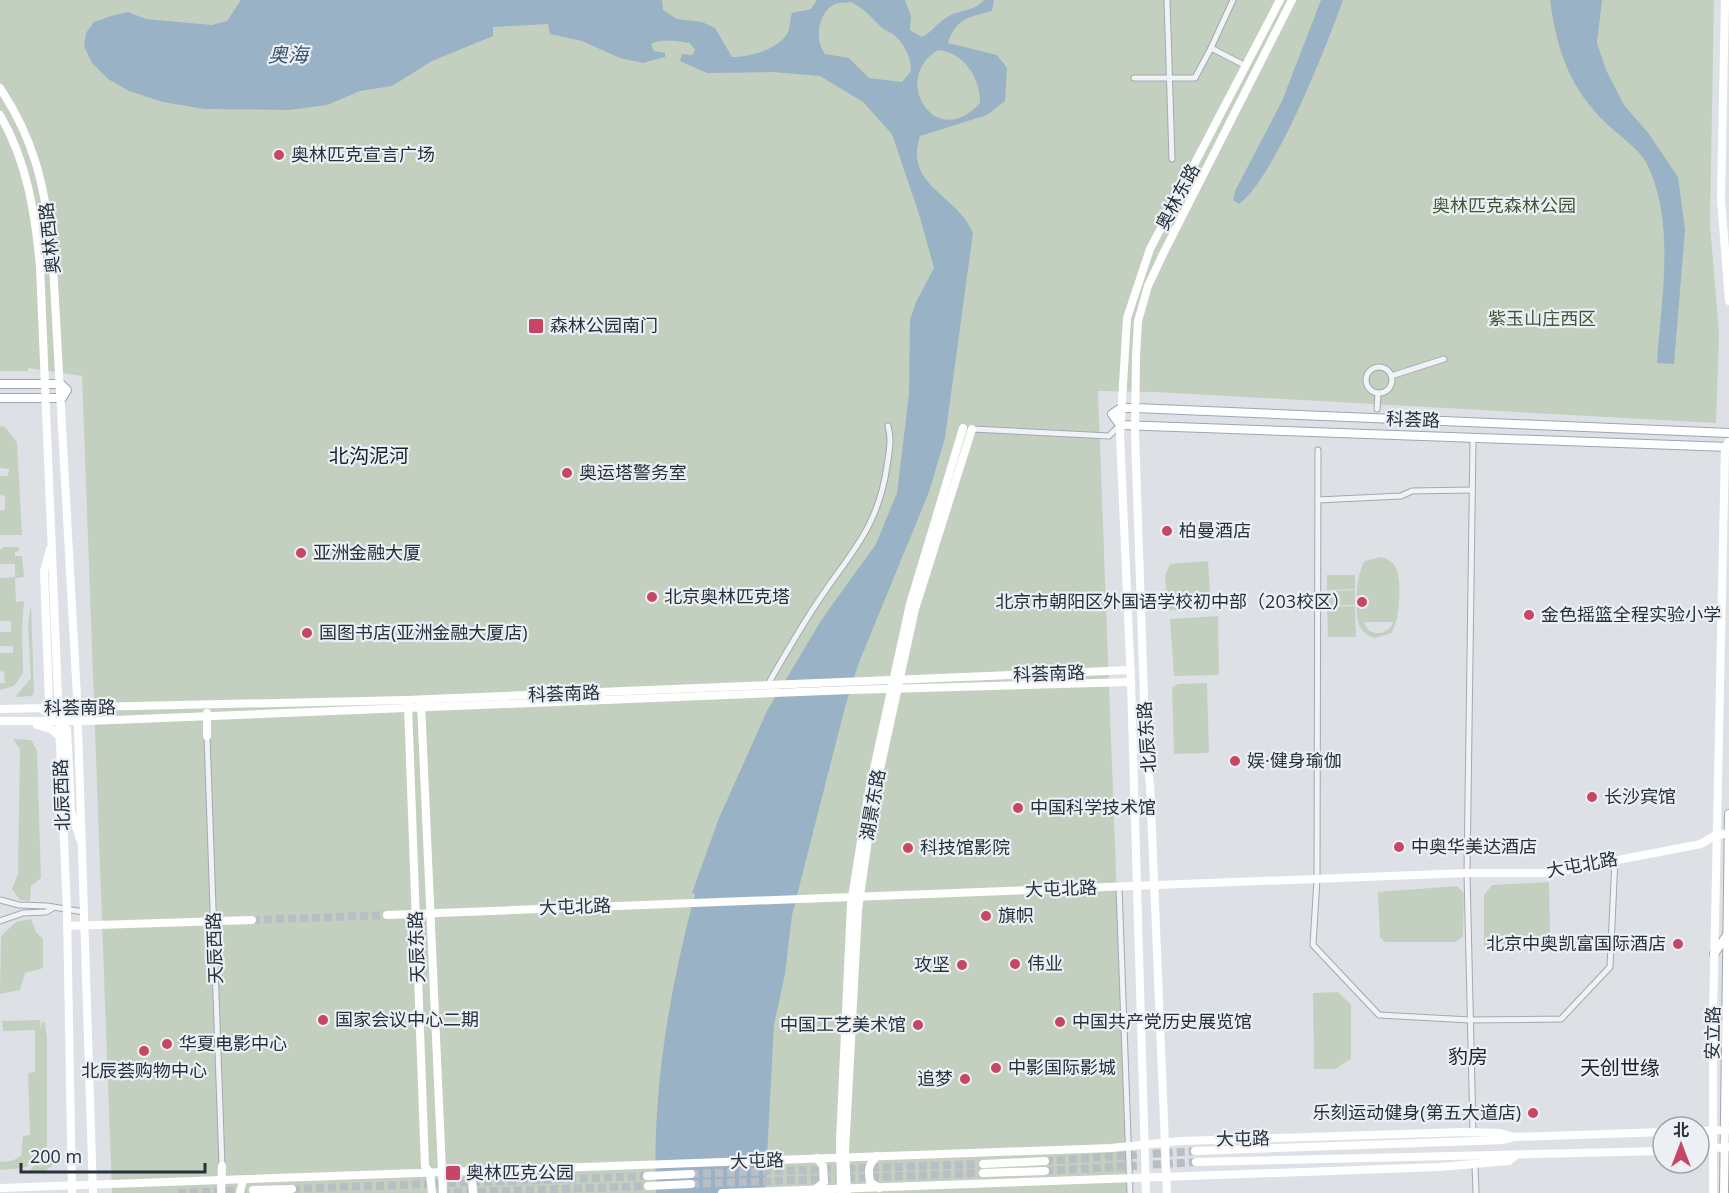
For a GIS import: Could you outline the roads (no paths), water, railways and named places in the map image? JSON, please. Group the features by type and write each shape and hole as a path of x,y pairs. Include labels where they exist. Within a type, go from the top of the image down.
{"main road":[{"path":"0,384 61,384 67,390 62,398 0,398"},
{"name":"科荟路","path":"1121,408 1729,433"},
{"path":"1120,425 1112,414 1121,408"},
{"name":"科荟路","path":"1120,425 1473,440 1728,445"},
{"name":"安立路","path":"1724,1193 1727,1147 1729,814"},
{"path":"1714,954 1727,934"}],"street":[{"path":"1167,0 1172,159"},
{"path":"1134,78 1196,78 1233,0"},
{"name":"奥林东路","path":"1121,408 1127,318 1150,249 1280,0"},
{"name":"奥林东路","path":"1135,425 1138,321 1148,286 1292,0"},
{"path":"1725,0 1721,199 1729,301"},
{"path":"1211,48 1246,66"},
{"name":"奥林西路","path":"0,88 27,136 45,190 52,247 61,384"},
{"name":"奥林西路","path":"0,115 13,137 36,218 45,398"},
{"path":"1391,376 1444,359"},
{"path":"1380,366 1388,370 1391,376 1392,382 1388,389 1378,393 1371,391 1366,384 1368,371 1380,366"},
{"path":"1377,409 1378,393"},
{"name":"北辰西路","path":"45,398 67,910 72,1190"},
{"name":"北辰西路","path":"62,398 77,709 93,1189"},
{"name":"科荟路","path":"972,429 1109,436 1120,425"},
{"name":"北辰东路","path":"1120,425 1131,670 1146,1193"},
{"name":"北辰东路","path":"1135,425 1146,756 1150,784 1167,1193"},
{"path":"766,687 818,601 850,560 865,534 885,483 891,438 888,426"},
{"name":"湖景东路","path":"844,1191 842,1157 855,897 868,796 910,604 959,453 963,428"},
{"name":"湖景东路","path":"959,453 972,429"},
{"path":"1473,440 1467,873 1473,1132"},
{"name":"安立路","path":"1713,1193 1714,1147 1711,1131 1714,954 1728,445"},
{"path":"1318,450 1317,879 1313,945 1379,1015 1470,1020 1561,1019 1602,979 1610,967 1615,859"},
{"path":"1318,500 1401,496 1412,490 1473,490"},
{"path":"52,542 44,571 49,701 42,709 67,729 71,811 82,846"},
{"name":"科荟南路","path":"894,685 1131,670"},
{"name":"科荟南路","path":"0,709 421,704 850,686 1131,682"},
{"path":"58,687 65,711 69,716 88,721"},
{"name":"科荟南路","path":"421,704 766,687 778,690"},
{"name":"科荟南路","path":"0,723 206,716 408,704"},
{"name":"天辰东路","path":"408,704 425,1166 430,1173 432,1193"},
{"name":"天辰东路","path":"421,704 443,1193"},
{"name":"天辰西路","path":"201,705 206,716 207,736 223,1193"},
{"name":"天辰西路","path":"206,716 210,705"},
{"path":"16,709 20,715 17,721"},
{"path":"0,723 44,726 60,737"},
{"name":"大屯北路","path":"387,915 1467,873 1550,873 1701,844 1729,833"},
{"path":"1119,887 1130,1193"},
{"path":"0,900 19,905 45,905 84,912"},
{"path":"13,902 13,917"},
{"path":"0,921 22,913 46,912 53,908"},
{"path":"67,926 252,920"},
{"path":"1711,1131 1727,1130"},
{"name":"大屯路","path":"0,1188 72,1190 243,1180 769,1161 1128,1146 1165,1142 1473,1132 1500,1133 1514,1137"},
{"name":"大屯路","path":"1195,1151 1651,1132"},
{"path":"1711,1147 1727,1147"},
{"name":"大屯路","path":"1196,1162 1485,1153 1515,1156 1651,1150"},
{"path":"877,1156 869,1164 868,1174 870,1182 879,1188"},
{"name":"大屯路","path":"722,1193 844,1191 1475,1165 1509,1161 1515,1156"},
{"path":"815,1190 824,1182 824,1166 817,1158"},
{"path":"983,1164 1045,1161"},
{"path":"1475,1165 1476,1193"},
{"path":"473,1193 472,1178 479,1171"},
{"path":"983,1173 1045,1171"},
{"path":"647,1176 691,1174"},
{"path":"240,1193 243,1180"},
{"path":"648,1186 691,1184"},
{"path":"253,1190 292,1189"}],"water":[{"name":"奥海","path":"241,0 662,0 663,10 677,19 702,22 715,28 732,57 739,57 755,54 778,43 788,32 792,13 811,9 817,0 905,0 911,16 910,30 922,37 949,16 972,8 984,0 994,0 992,11 964,20 955,28 948,43 997,55 1007,68 1005,101 987,115 920,136 917,153 919,167 925,179 965,219 973,233 945,438 929,492 858,665 845,707 792,915 785,974 774,1025 765,1193 656,1193 657,1117 664,1042 677,968 695,894 692,893 719,818 767,711 822,619 876,544 897,493 909,394 910,320 916,302 934,268 919,214 892,134 863,102 820,76 773,72 707,73 680,61 682,54 692,55 695,50 690,43 675,41 660,41 651,44 654,51 665,53 665,57 643,63 620,58 582,41 550,34 548,24 493,27 493,36 432,61 392,86 360,91 327,105 289,110 204,109 163,102 129,91 108,79 92,63 84,46 86,33 94,22 128,12 146,19 212,25 227,21","holes":["850,2 863,9 903,44 909,57 911,71 902,82 869,78 849,58 825,54 819,34 821,20 829,8 835,4","938,50 963,61 974,76 980,94 980,103 963,116 948,120 934,116 924,106 918,92 918,77 924,62"]},
{"path":"1321,0 1343,0 1313,77 1284,140 1253,190 1239,204 1233,200 1235,191 1282,101"},
{"path":"1550,0 1602,0 1597,43 1606,70 1624,105 1649,134 1678,177 1685,230 1674,364 1657,363 1663,287 1664,236 1656,187 1644,159 1595,111 1575,83 1561,53"}],"tunnel":[{"path":"252,920 387,915"},
{"path":"1045,1161 1195,1151"},
{"path":"1045,1171 1196,1162"},
{"path":"691,1174 983,1164"},
{"path":"691,1184 983,1173"},
{"path":"292,1189 647,1176"},
{"path":"442,1193 648,1186"},
{"path":"178,1193 253,1190"}],"place":[{"name":"奥林匹克宣言广场","path":"279,155"},
{"name":"森林公园南门","path":"536,326"},
{"name":"奥运塔警务室","path":"567,473"},
{"name":"柏曼酒店","path":"1167,531"},
{"name":"亚洲金融大厦","path":"301,553"},
{"name":"北京奥林匹克塔","path":"652,597"},
{"name":"北京市朝阳区外国语学校初中部（203校区）","path":"1362,602"},
{"name":"金色摇篮全程实验小学","path":"1529,615"},
{"name":"国图书店(亚洲金融大厦店)","path":"307,633"},
{"name":"娱·健身瑜伽","path":"1235,761"},
{"name":"长沙宾馆","path":"1592,797"},
{"name":"中国科学技术馆","path":"1018,808"},
{"name":"中奥华美达酒店","path":"1399,847"},
{"name":"科技馆影院","path":"908,848"},
{"name":"旗帜","path":"986,916"},
{"name":"北京中奥凯富国际酒店","path":"1678,944"},
{"name":"伟业","path":"1015,964"},
{"name":"攻坚","path":"962,965"},
{"name":"国家会议中心二期","path":"323,1020"},
{"name":"中国共产党历史展览馆","path":"1060,1022"},
{"name":"中国工艺美术馆","path":"918,1025"},
{"name":"华夏电影中心","path":"167,1044"},
{"name":"北辰荟购物中心","path":"144,1051"},
{"name":"中影国际影城","path":"996,1068"},
{"name":"追梦","path":"965,1079"},
{"name":"乐刻运动健身(第五大道店)","path":"1533,1113"},
{"name":"奥林匹克公园","path":"453,1173"}],"district":[{"name":"北沟泥河","path":"369,456"},
{"name":"豹房","path":"1468,1057"},
{"name":"天创世缘","path":"1620,1068"}],"park label":[{"name":"奥林匹克森林公园","path":"1504,206"},
{"name":"紫玉山庄西区","path":"1542,319"}]}
